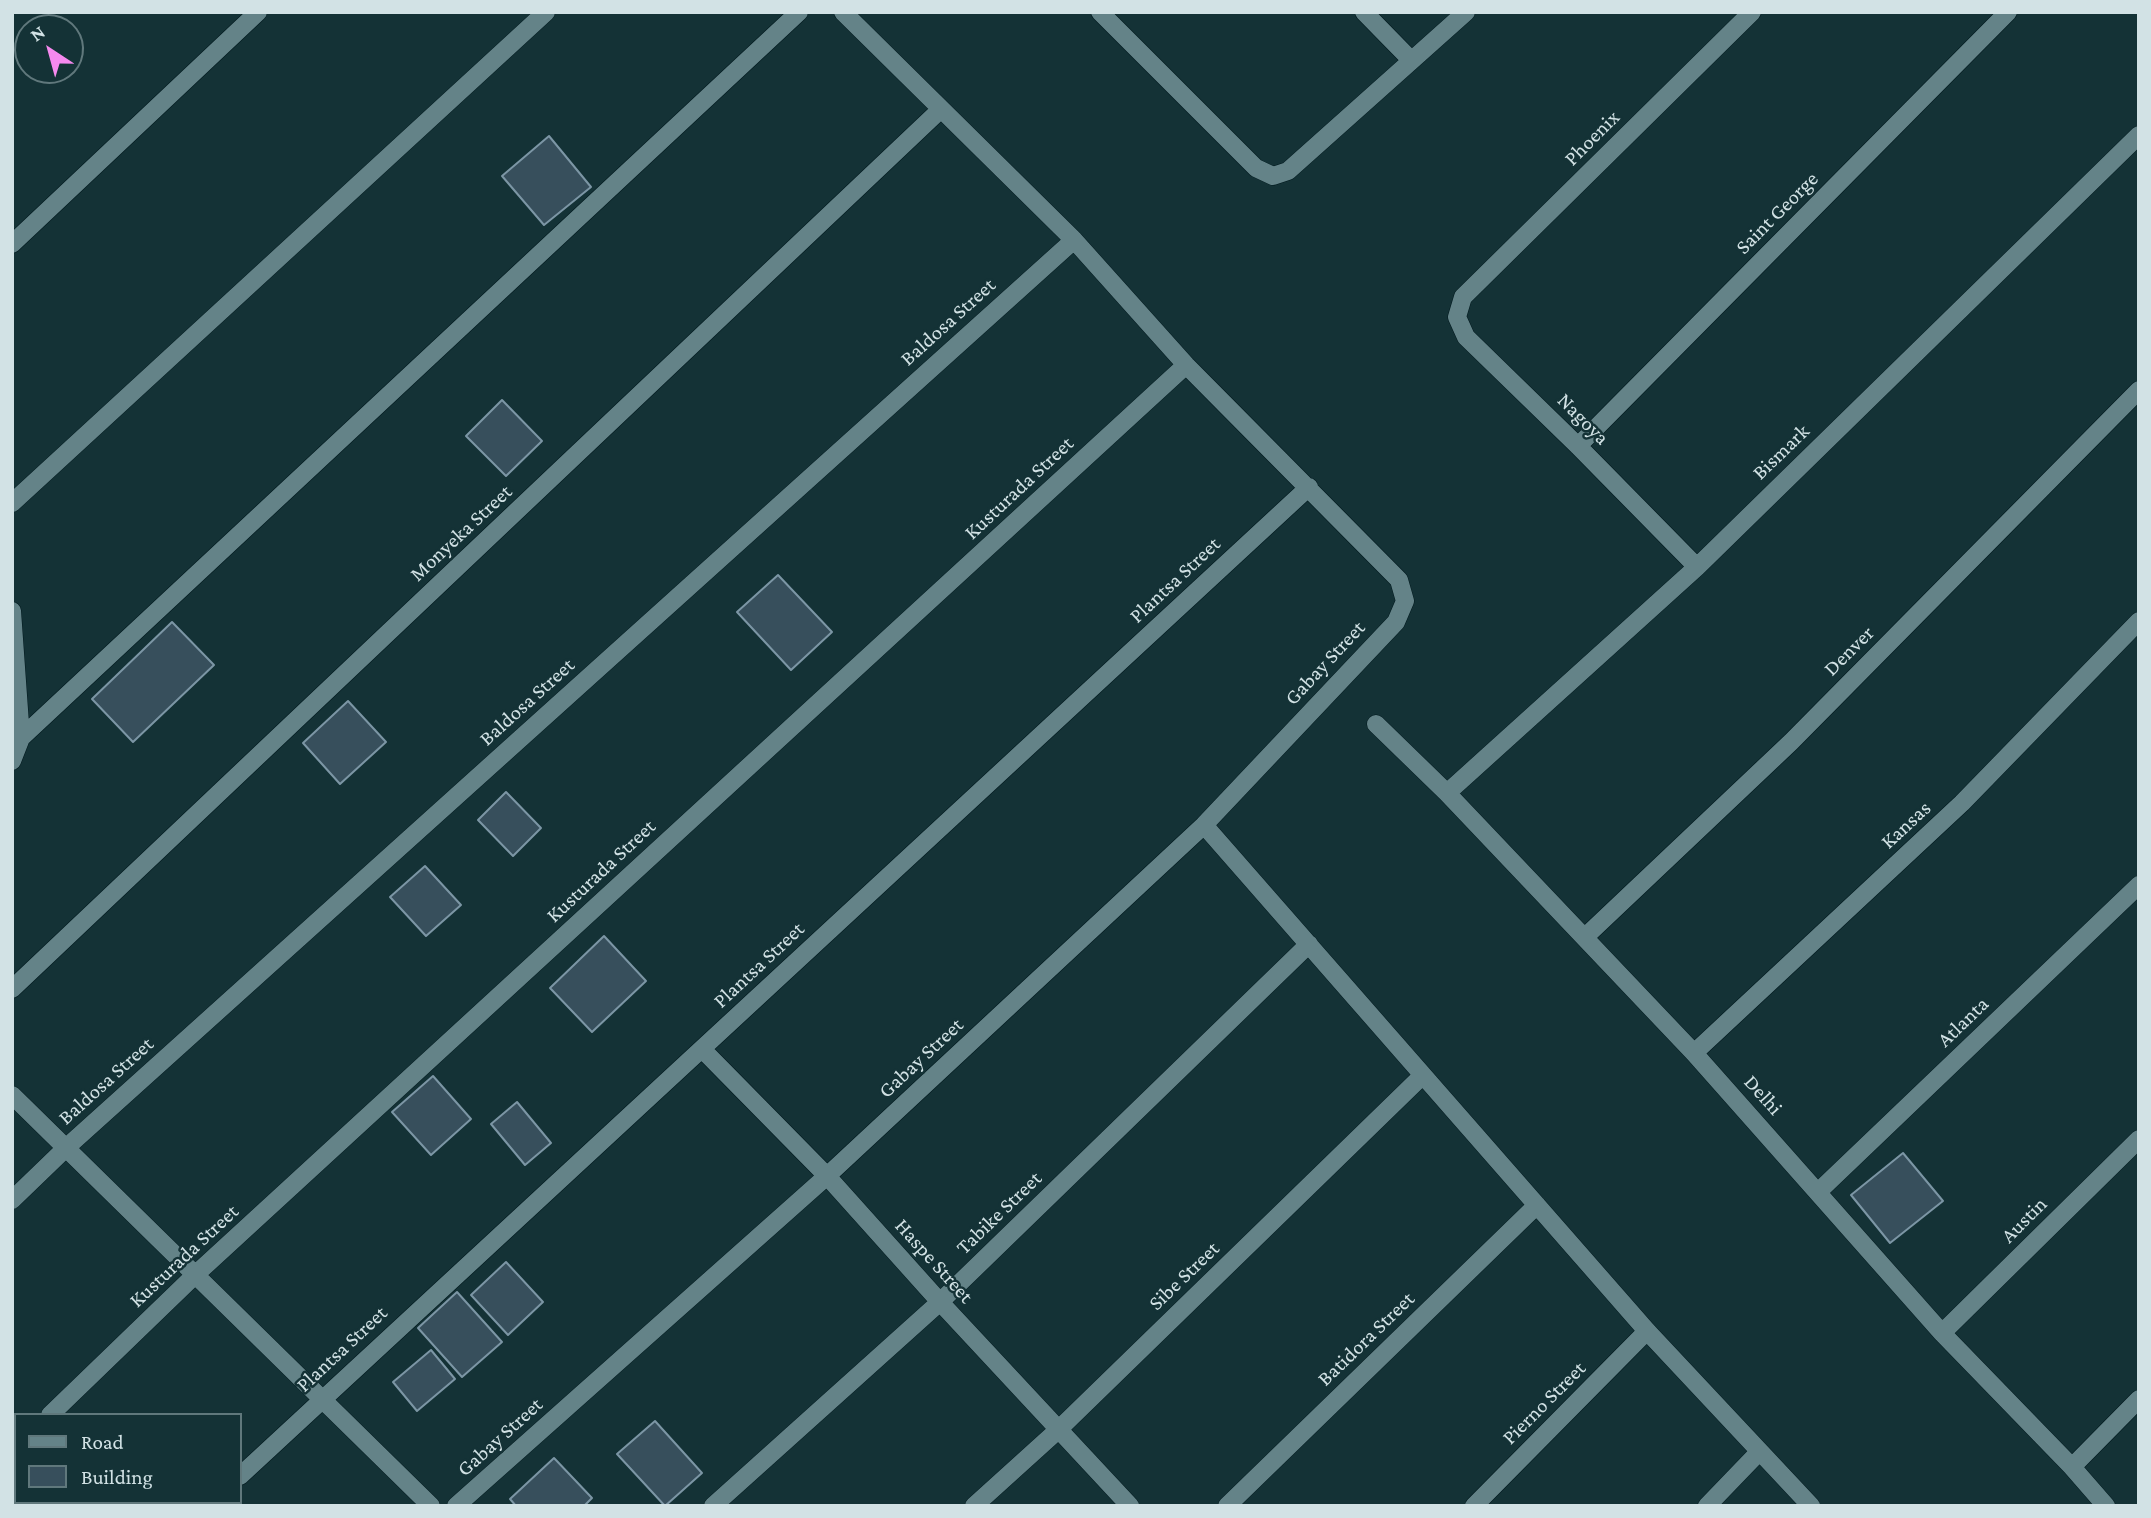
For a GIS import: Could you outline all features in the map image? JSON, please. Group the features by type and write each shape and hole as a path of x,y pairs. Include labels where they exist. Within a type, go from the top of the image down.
{"street":[{"path":"12,244 258,12"},
{"path":"12,503 546,12"},
{"path":"21,738 799,12"},
{"path":"843,12 1074,240 1186,365 1309,487"},
{"path":"1100,12 1256,168 1273,176 1288,171 1466,12"},
{"path":"1364,12 1411,60"},
{"name":"Phoenix","path":"1462,297 1752,12"},
{"name":"Saint George","path":"1578,446 2008,12"},
{"name":"Monyeka Street","path":"12,989 940,110"},
{"name":"Bismark","path":"1447,793 1697,567 2139,135"},
{"name":"Baldosa Street","path":"12,1200 68,1146 1074,240"},
{"name":"Nagoya","path":"1462,297 1457,317 1466,337 1697,567"},
{"name":"Kusturada Street","path":"52,1413 195,1275 1186,365"},
{"name":"Denver","path":"1585,937 1791,742 2139,390"},
{"name":"Gabay Street","path":"456,1506 827,1176 1204,825 1396,622 1405,601 1399,580 1309,487"},
{"name":"Plantsa Street","path":"242,1474 320,1399 1309,487"},
{"path":"12,611 21,738 12,761"},
{"name":"Kansas","path":"1694,1053 1962,803 2139,621"},
{"name":"Delhi","path":"1376,724 1447,793 1694,1053 1942,1333 2072,1467 2106,1506"},
{"path":"1204,825 1647,1331 1811,1506"},
{"name":"Atlanta","path":"1819,1191 2139,885"},
{"name":"Tabike Street","path":"713,1506 940,1302 1309,944"},
{"name":"Haspe Street","path":"702,1049 827,1176 1130,1506"},
{"name":"Sibe Street","path":"974,1506 1058,1430 1422,1076"},
{"path":"12,1094 68,1146 320,1399 431,1506"},
{"name":"Austin","path":"1942,1333 2139,1139"},
{"name":"Batidora Street","path":"1227,1506 1537,1205"},
{"name":"Pierno Street","path":"1474,1506 1647,1331"},
{"path":"2072,1467 2139,1399"},
{"path":"1707,1506 1759,1452"}],"building":[{"path":"549,136 591,187 544,225 502,176"},
{"path":"502,400 542,441 506,476 466,436"},
{"path":"778,575 832,632 791,670 737,612"},
{"path":"172,622 214,665 133,742 92,699"},
{"path":"348,701 386,742 340,784 303,743"},
{"path":"506,792 541,828 513,856 478,820"},
{"path":"425,866 461,905 426,936 390,897"},
{"path":"604,936 646,981 592,1032 550,988"},
{"path":"433,1076 471,1119 431,1155 392,1112"},
{"path":"517,1102 551,1143 525,1165 491,1124"},
{"path":"1903,1153 1943,1201 1890,1243 1851,1195"},
{"path":"506,1262 543,1302 508,1335 471,1295"},
{"path":"457,1292 502,1342 462,1377 418,1328"},
{"path":"431,1350 455,1379 417,1411 393,1382"},
{"path":"655,1421 702,1473 665,1506 617,1454"},
{"path":"554,1458 592,1498 584,1506 516,1506 510,1499"}]}
